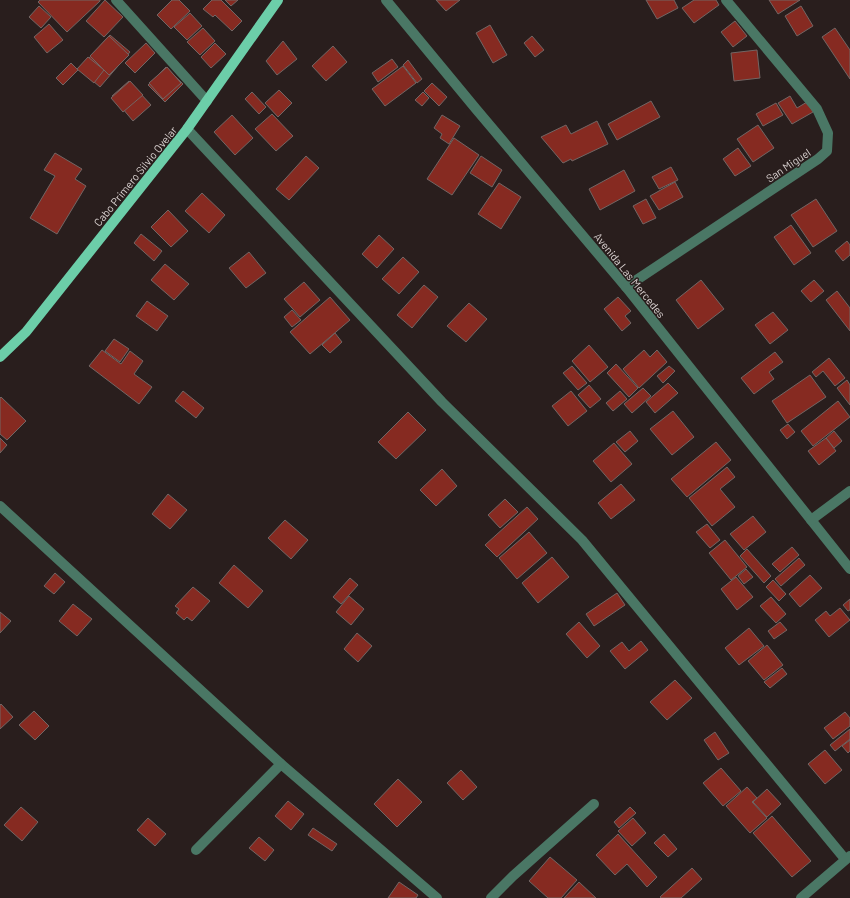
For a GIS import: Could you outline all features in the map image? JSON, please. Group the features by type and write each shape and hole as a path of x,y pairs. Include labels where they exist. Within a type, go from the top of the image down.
{"main road":[{"name":"Cabo Primero Silvio Ovelar","path":"0,357 26,332 188,129 278,0"}],"street":[{"path":"116,0 207,101"},
{"name":"Avenida Las Mercedes","path":"386,0 626,287 850,569"},
{"name":"San Miguel","path":"626,287 818,160 827,150 828,133 817,109 726,0"},
{"path":"188,129 442,402 582,540 847,858 801,898"},
{"path":"811,520 850,491"},
{"path":"0,506 281,764 437,898"},
{"path":"196,850 281,764"},
{"path":"491,898 513,876 594,804"}],"building":[{"path":"40,0 100,1 67,32 38,2"},
{"path":"105,0 123,17 104,37 86,21"},
{"path":"172,0 179,0 190,11 171,29 157,15"},
{"path":"212,0 221,0 242,21 232,31 215,15 213,17 203,9"},
{"path":"225,0 238,0 231,6"},
{"path":"436,0 460,0 446,11"},
{"path":"646,0 674,0 678,8 657,19"},
{"path":"694,0 716,0 719,5 694,23 682,8"},
{"path":"769,0 800,0 778,14"},
{"path":"39,6 51,17 41,28 29,17"},
{"path":"801,6 813,26 797,36 785,16"},
{"path":"190,13 202,26 187,40 174,27"},
{"path":"735,21 747,36 733,47 721,32"},
{"path":"49,24 63,40 47,53 34,37"},
{"path":"490,25 507,55 493,63 476,33"},
{"path":"203,28 215,41 200,55 187,42"},
{"path":"835,28 850,50 850,79 822,37"},
{"path":"110,35 130,52 100,87 79,69"},
{"path":"109,36 129,55 109,75 90,56"},
{"path":"532,36 544,50 535,57 524,43"},
{"path":"283,41 297,59 277,75 266,61"},
{"path":"146,43 155,53 135,73 125,63"},
{"path":"215,43 226,54 211,68 201,57"},
{"path":"333,46 347,62 326,81 312,66"},
{"path":"757,50 760,78 734,81 731,53"},
{"path":"88,57 104,70 94,83 77,69"},
{"path":"392,59 398,67 378,82 372,73"},
{"path":"408,60 422,79 417,83 403,65"},
{"path":"71,63 78,70 63,85 56,78"},
{"path":"403,66 416,83 385,106 372,89"},
{"path":"166,67 183,84 165,102 148,85"},
{"path":"167,67 181,83 163,99 149,83"},
{"path":"129,81 151,105 133,121 112,96"},
{"path":"130,81 143,95 123,112 111,98"},
{"path":"432,83 447,97 439,106 424,91"},
{"path":"279,90 292,103 278,117 265,103"},
{"path":"252,92 266,107 259,114 245,99"},
{"path":"423,92 429,98 422,106 415,100"},
{"path":"790,96 797,108 807,102 813,112 792,124 778,103"},
{"path":"651,101 660,117 617,140 608,124"},
{"path":"776,103 783,115 763,126 756,114"},
{"path":"272,114 293,136 276,151 255,129"},
{"path":"232,115 253,138 235,155 214,132"},
{"path":"442,115 460,126 449,144 440,138 442,134 434,128"},
{"path":"597,121 608,144 572,161 571,159 563,163 541,137 566,125 571,134"},
{"path":"758,125 774,148 753,162 737,139"},
{"path":"454,138 479,155 452,195 427,179"},
{"path":"738,148 751,166 735,176 723,159"},
{"path":"55,153 82,169 75,179 86,186 57,234 30,218 55,176 44,170"},
{"path":"306,156 319,168 289,200 276,189"},
{"path":"481,156 502,170 492,187 470,173"},
{"path":"671,167 678,180 659,189 652,177"},
{"path":"624,170 635,191 600,210 589,189"},
{"path":"675,182 683,197 659,210 650,196"},
{"path":"499,183 521,197 501,229 478,214"},
{"path":"202,193 225,215 209,233 185,211"},
{"path":"646,199 656,218 643,224 633,206"},
{"path":"816,199 837,231 813,247 791,215"},
{"path":"168,210 188,231 171,247 151,227"},
{"path":"791,225 811,253 794,265 774,237"},
{"path":"141,234 162,251 154,261 134,243"},
{"path":"379,235 394,249 377,268 362,254"},
{"path":"847,241 850,245 850,255 843,261 835,251"},
{"path":"249,252 266,273 246,288 229,268"},
{"path":"403,257 419,272 399,294 382,279"},
{"path":"165,264 189,284 174,300 151,280"},
{"path":"701,280 724,309 698,329 676,300"},
{"path":"814,280 824,291 811,302 801,291"},
{"path":"304,282 320,300 300,317 284,299"},
{"path":"424,285 438,297 412,328 397,315"},
{"path":"837,291 850,308 850,331 826,300"},
{"path":"330,297 350,320 310,354 290,332"},
{"path":"618,297 631,311 625,316 631,323 622,331 604,309"},
{"path":"147,301 168,316 157,331 136,316"},
{"path":"469,303 487,319 466,342 447,326"},
{"path":"292,310 301,320 292,327 284,317"},
{"path":"773,312 788,330 770,344 755,325"},
{"path":"335,333 342,342 330,353 322,345"},
{"path":"114,339 129,349 120,362 105,351"},
{"path":"589,345 608,367 590,382 572,361"},
{"path":"102,350 121,364 130,351 143,361 134,374 152,387 139,404 89,366"},
{"path":"644,350 650,357 657,350 667,362 639,388 623,369"},
{"path":"775,352 783,362 769,372 774,379 754,394 741,378"},
{"path":"829,358 845,378 835,386 823,371 816,377 812,372"},
{"path":"616,364 638,388 629,397 607,373"},
{"path":"572,366 587,383 578,390 563,373"},
{"path":"669,366 675,371 663,383 657,376"},
{"path":"810,375 826,397 787,423 772,401"},
{"path":"847,380 850,385 850,405 837,388"},
{"path":"668,383 678,393 655,413 646,402"},
{"path":"589,385 601,399 590,408 578,395"},
{"path":"643,388 651,396 632,413 624,404"},
{"path":"183,391 204,408 196,418 175,401"},
{"path":"571,391 587,411 568,426 552,406"},
{"path":"620,391 627,399 613,411 606,403"},
{"path":"1,397 26,421 7,440 0,434"},
{"path":"838,401 850,417 813,446 801,431"},
{"path":"673,411 694,437 672,455 650,429"},
{"path":"408,412 426,430 396,459 378,442"},
{"path":"788,424 795,432 787,439 780,430"},
{"path":"630,431 638,441 625,452 616,442"},
{"path":"834,431 842,441 834,448 826,438"},
{"path":"0,438 7,445 0,453"},
{"path":"826,438 836,451 819,465 808,451"},
{"path":"716,442 731,460 687,497 671,479"},
{"path":"614,443 632,464 611,482 593,461"},
{"path":"727,467 735,477 720,489 735,507 712,526 689,498"},
{"path":"442,469 457,486 436,506 420,490"},
{"path":"621,484 635,500 611,519 598,503"},
{"path":"168,494 187,510 170,529 152,514"},
{"path":"505,499 518,512 500,528 488,515"},
{"path":"527,507 538,519 497,557 485,545"},
{"path":"753,516 766,532 744,550 730,534"},
{"path":"285,520 308,540 291,559 268,538"},
{"path":"707,524 720,540 710,548 696,532"},
{"path":"529,532 547,553 517,579 499,558"},
{"path":"725,540 747,567 731,580 709,553"},
{"path":"792,547 799,555 780,572 772,564"},
{"path":"747,549 771,576 764,583 740,556"},
{"path":"552,557 569,577 538,603 522,583"},
{"path":"799,558 805,565 781,586 775,579"},
{"path":"234,565 263,591 248,608 219,583"},
{"path":"746,569 753,577 744,584 738,576"},
{"path":"55,573 65,582 54,594 44,586"},
{"path":"810,575 822,588 800,607 789,594"},
{"path":"736,577 753,597 737,610 721,589"},
{"path":"350,578 358,585 341,604 333,597"},
{"path":"773,580 786,594 779,601 766,587"},
{"path":"193,587 210,601 192,621 187,617 184,620 176,613 179,609 175,606"},
{"path":"617,593 625,605 594,626 586,614"},
{"path":"349,596 364,609 351,625 336,612"},
{"path":"771,597 786,614 776,623 760,606"},
{"path":"850,599 850,610 848,611 843,605"},
{"path":"73,604 92,619 77,636 59,621"},
{"path":"840,608 850,620 829,637 815,620 826,611 830,616"},
{"path":"0,612 11,621 0,633"},
{"path":"579,622 600,646 587,658 566,634"},
{"path":"780,622 787,630 774,639 768,631"},
{"path":"749,628 764,646 739,665 725,648"},
{"path":"357,633 372,646 358,662 344,649"},
{"path":"641,641 648,650 625,669 610,651 622,642 629,651"},
{"path":"767,645 783,665 764,680 748,661"},
{"path":"782,668 787,674 770,688 764,682"},
{"path":"675,680 692,698 667,720 650,702"},
{"path":"1,704 13,717 0,729 0,705"},
{"path":"34,711 49,726 35,740 19,725"},
{"path":"845,712 850,718 850,726 833,739 824,728"},
{"path":"850,729 850,739 835,751 830,745"},
{"path":"715,732 729,753 718,760 704,740"},
{"path":"850,740 850,751 848,753 842,746"},
{"path":"825,750 842,770 825,784 808,764"},
{"path":"721,768 741,791 723,806 703,783"},
{"path":"461,770 477,787 463,800 447,783"},
{"path":"398,779 422,802 397,827 374,804"},
{"path":"747,787 757,798 752,802 767,818 750,833 726,806"},
{"path":"767,789 781,804 767,817 753,802"},
{"path":"288,801 304,814 291,830 275,816"},
{"path":"21,807 38,822 22,841 4,825"},
{"path":"630,807 636,813 619,828 614,822"},
{"path":"772,816 811,861 792,877 753,833"},
{"path":"148,818 166,834 155,846 137,830"},
{"path":"633,818 646,833 632,846 618,831"},
{"path":"313,828 337,844 332,851 308,835"},
{"path":"618,834 657,877 647,887 627,864 615,875 596,855"},
{"path":"664,834 677,849 668,857 654,843"},
{"path":"259,837 274,850 265,861 249,848"},
{"path":"550,857 577,880 561,898 548,898 529,881"},
{"path":"692,868 702,879 681,898 660,897"},
{"path":"399,882 418,895 416,898 388,898"},
{"path":"579,882 596,898 564,898"}]}
